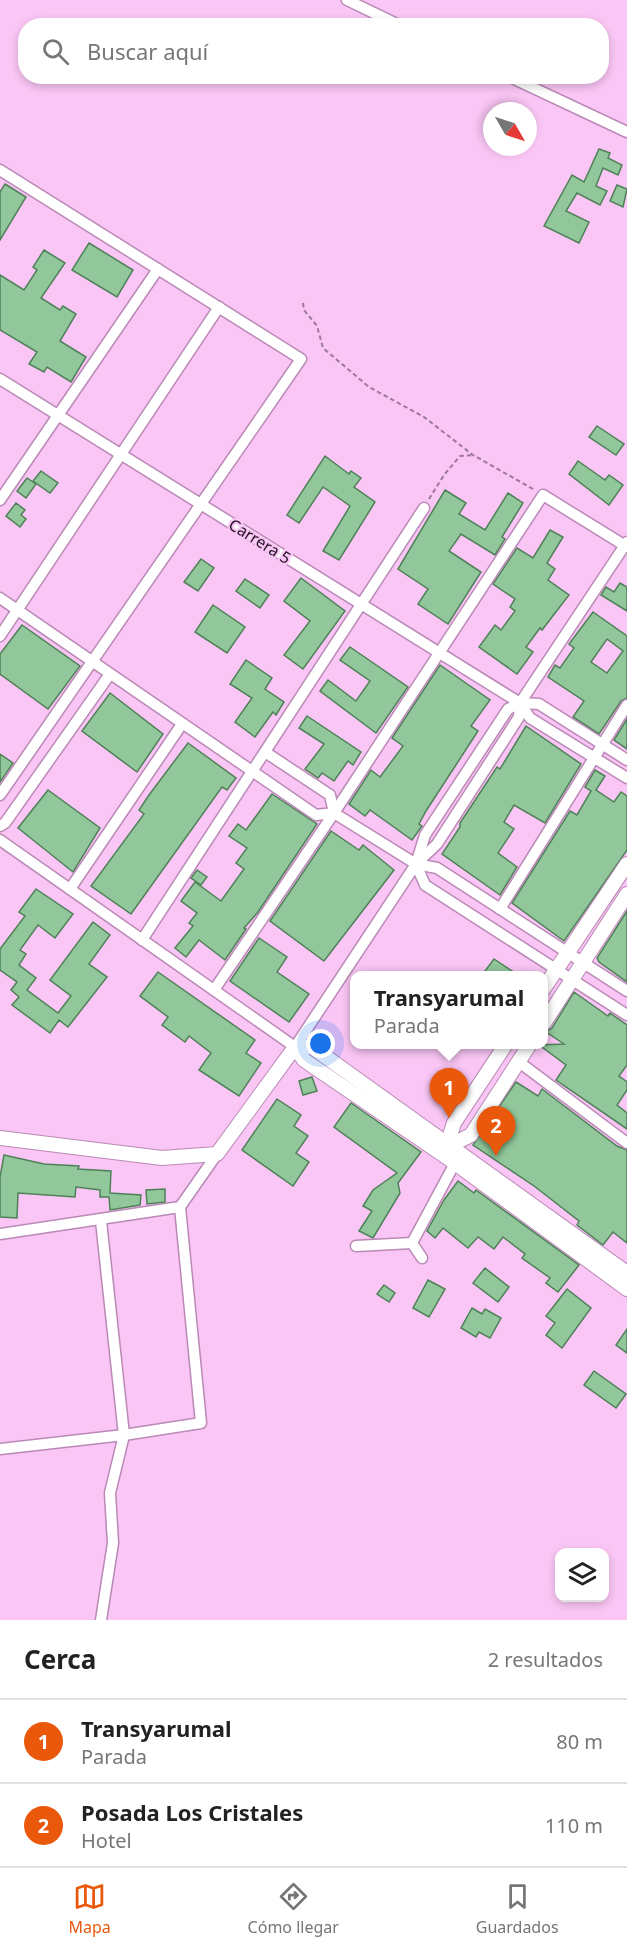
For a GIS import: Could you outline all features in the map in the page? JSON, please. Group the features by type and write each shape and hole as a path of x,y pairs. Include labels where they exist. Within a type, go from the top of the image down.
{"street":[{"path":"347,0 384,18"},
{"path":"525,84 627,132"},
{"path":"0,170 301,359 0,795"},
{"path":"0,500 158,269"},
{"path":"0,636 219,307"},
{"name":"Carrera 5","path":"0,379 520,703 530,718 627,778"},
{"path":"0,1449 124,1436 201,1423 180,1207 295,1047 416,864 437,844 519,717 520,703 626,545 543,495 334,813 214,990"},
{"path":"142,940 424,508"},
{"path":"0,598 251,773 316,815 334,813 416,864 437,868 627,991"},
{"path":"0,826 5,823 110,674"},
{"name":"Carrera 5","path":"520,703 539,704 627,760"},
{"path":"500,909 627,705"},
{"path":"70,889 182,724"},
{"path":"265,752 330,795 334,813"},
{"path":"0,840 295,1047 312,1047 446,1150 627,1273"},
{"path":"416,864 425,885 627,1015"},
{"path":"548,981 627,864"},
{"path":"548,1015 627,894"},
{"path":"446,1150 454,1123 503,1049"},
{"path":"446,1150 471,1135 527,1049"},
{"path":"519,1062 627,1143"},
{"path":"0,1138 162,1158 217,1155"},
{"path":"446,1150 456,1163 627,1289"},
{"path":"412,1243 456,1163"},
{"path":"0,1234 101,1221 180,1207"},
{"path":"101,1221 124,1436 110,1493 113,1543 101,1620"},
{"path":"356,1246 412,1243"},
{"path":"412,1243 422,1257"}],"path":[{"path":"303,303 304,310 317,326 322,348 369,387 424,417 473,455 543,495"},
{"path":"424,508 444,475 460,456 473,455"}],"building":[{"path":"599,149 610,153 608,158 622,165 618,175 603,168 596,186 607,191 600,205 577,193 566,211 589,222 579,243 544,226 572,175 584,182"},
{"path":"5,184 26,197 0,240 0,192"},
{"path":"617,185 627,189 623,207 610,201"},
{"path":"89,243 133,270 117,297 72,270"},
{"path":"44,250 65,263 41,298 60,310 63,306 76,314 60,341 86,357 71,382 47,367 44,372 29,364 37,352 0,330 0,275 24,290 37,270 33,267"},
{"path":"597,426 624,444 616,455 589,437"},
{"path":"325,456 349,474 351,471 361,478 354,487 375,502 339,560 323,551 350,506 323,487 299,523 287,515"},
{"path":"578,461 605,480 609,475 623,485 609,505 569,474"},
{"path":"41,471 58,483 50,493 33,481"},
{"path":"27,478 36,484 26,498 17,491"},
{"path":"445,490 466,503 459,514 485,530 508,493 523,503 502,537 505,539 495,555 461,534 449,551 481,572 448,624 418,604 428,589 398,569"},
{"path":"16,503 25,510 21,515 26,519 20,527 6,516"},
{"path":"550,530 563,537 547,563 555,569 548,580 569,595 526,647 533,652 517,674 479,647 495,625 501,630 515,611 510,607 515,599 493,584 517,548 533,558"},
{"path":"201,559 214,568 198,591 184,582"},
{"path":"301,578 345,611 303,669 284,655 310,621 284,601"},
{"path":"245,579 269,595 260,608 236,591"},
{"path":"620,583 627,587 627,611 601,595 606,587 614,592"},
{"path":"213,605 245,627 227,653 195,632"},
{"path":"593,612 627,636 627,698 621,701 599,734 573,717 584,701 548,677 555,665 560,668 574,648 569,644","holes":["607,639 623,651 607,673 591,662"]},
{"path":"22,625 80,666 48,709 0,674 0,654"},
{"path":"350,647 408,687 376,733 320,691 328,680 356,701 370,681 340,660"},
{"path":"246,660 272,678 265,689 284,702 276,715 273,712 255,737 235,722 252,698 230,684"},
{"path":"440,665 490,700 471,726 478,731 426,811 419,824 422,826 412,840 370,810 365,816 349,804 371,770 380,777 403,746 392,738"},
{"path":"110,693 163,734 137,772 82,731"},
{"path":"307,716 361,752 353,765 348,761 334,781 322,773 318,778 305,769 324,744 299,728"},
{"path":"627,719 627,749 614,740"},
{"path":"526,726 581,764 545,823 514,805 504,822 514,829 498,853 517,867 500,895 442,854 460,827 460,823 497,767 500,769"},
{"path":"188,743 236,778 227,790 222,787 131,914 91,886 144,814 139,810"},
{"path":"0,754 13,763 0,782"},
{"path":"595,770 605,776 596,790 614,802 621,792 627,796 627,850 564,941 512,903 570,811 577,815 591,791 585,787"},
{"path":"48,790 100,828 73,872 18,828"},
{"path":"272,794 317,824 258,912 244,928 246,929 225,960 199,940 186,957 175,948 193,926 189,923 197,913 181,901 195,882 221,901 244,869 236,863 247,848 229,836 238,824 246,830"},
{"path":"331,831 359,850 363,845 394,870 324,961 270,921"},
{"path":"197,870 207,877 201,885 191,878"},
{"path":"36,889 73,914 55,938 38,925 20,950 26,954 19,965 36,978 27,990 58,1013 71,996 50,980 93,922 110,935 89,964 107,977 68,1027 59,1020 50,1033 12,1005 19,997 11,990 17,982 0,970 0,949 25,916 19,912"},
{"path":"627,911 627,982 599,962 597,958"},
{"path":"259,938 287,957 277,972 309,994 289,1022 230,981"},
{"path":"494,959 512,971 485,971"},
{"path":"158,972 255,1040 246,1053 261,1063 239,1096 199,1070 211,1053 189,1036 185,1042 162,1025 168,1017 140,996"},
{"path":"574,992 608,1016 610,1013 627,1025 627,1065 619,1076 627,1082 627,1090 617,1105 627,1113 627,1129 556,1080 566,1065 544,1049 548,1049 548,1045 564,1044 548,1033"},
{"path":"312,1077 317,1091 303,1095 299,1081"},
{"path":"516,1082 538,1096 542,1089 617,1146 627,1150 627,1243 613,1232 603,1245 577,1225 579,1221 534,1186 473,1145"},
{"path":"277,1099 301,1115 294,1126 308,1136 296,1153 309,1162 293,1186 242,1150"},
{"path":"351,1103 421,1152 398,1183 400,1193 373,1238 359,1231 372,1211 363,1206 373,1190 397,1173 334,1127"},
{"path":"4,1155 44,1164 111,1171 110,1193 141,1195 140,1205 110,1210 109,1197 100,1197 100,1190 76,1187 75,1197 18,1193 17,1218 0,1217 0,1177"},
{"path":"458,1181 474,1193 476,1190 579,1265 558,1292 546,1283 550,1278 522,1258 525,1254 503,1237 494,1249 478,1237 468,1248 443,1228 435,1238 427,1231 444,1200"},
{"path":"165,1189 165,1202 147,1204 146,1190"},
{"path":"485,1268 509,1287 498,1302 473,1283"},
{"path":"428,1280 445,1289 429,1317 413,1308"},
{"path":"384,1285 395,1293 389,1302 377,1294"},
{"path":"567,1289 591,1308 562,1348 546,1335 555,1323 546,1316"},
{"path":"472,1308 482,1314 485,1309 501,1318 490,1338 479,1332 476,1337 461,1328"},
{"path":"627,1329 627,1353 616,1345"},
{"path":"594,1371 626,1394 616,1408 584,1385"}],"place":[{"name":"Transyarumal","path":"449,1118"},
{"name":"Posada Los Cristales","path":"496,1156"}]}
